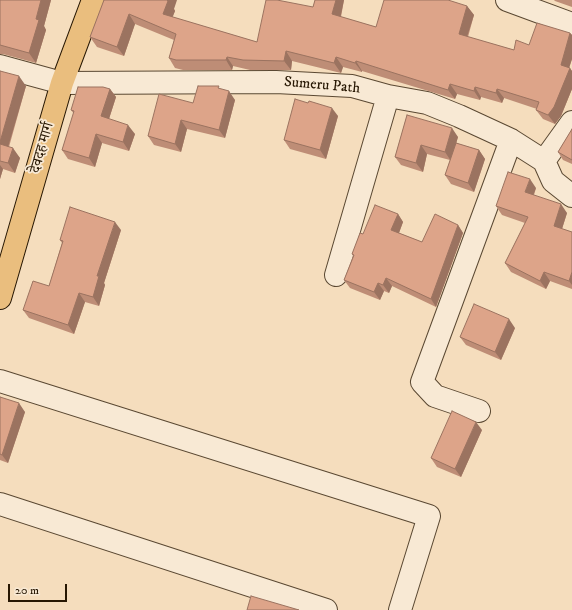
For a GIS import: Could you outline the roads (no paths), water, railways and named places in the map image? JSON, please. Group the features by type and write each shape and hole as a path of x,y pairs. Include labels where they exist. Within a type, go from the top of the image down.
{"main road":[{"name":"देवदह मार्ग","path":"0,298 62,83 93,0"}],"street":[{"path":"507,0 572,24"},
{"name":"Sumeru Path","path":"0,66 62,83 276,82 352,86 388,96 427,103 511,140 544,161"},
{"path":"336,275 388,96"},
{"path":"572,122 544,161 553,181 572,196"},
{"path":"479,411 435,396 422,382 511,140"},
{"path":"0,381 429,516 400,610"},
{"path":"0,504 326,610"}]}
